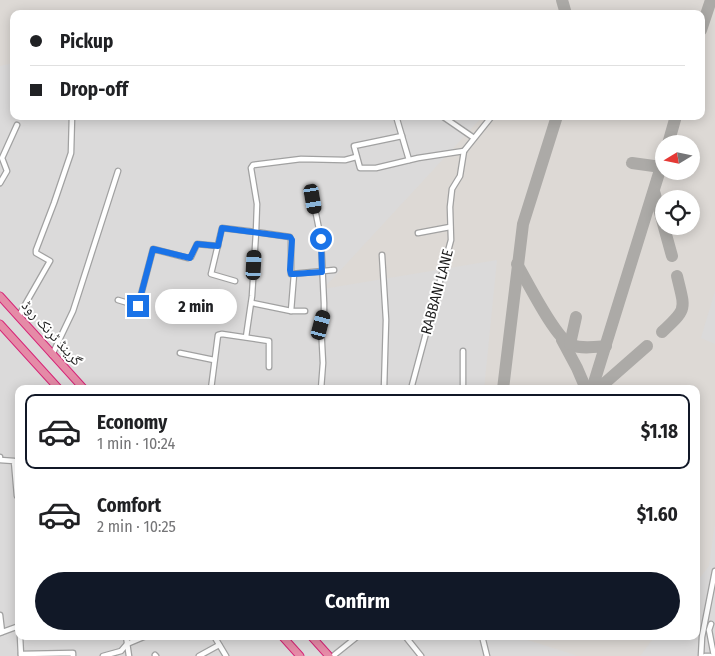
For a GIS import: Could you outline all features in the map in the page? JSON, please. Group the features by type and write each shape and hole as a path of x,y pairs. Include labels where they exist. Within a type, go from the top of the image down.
{"highway":[{"name":"گرینڈ ٹرنک روڈ","path":"0,296 80,385"},
{"path":"0,324 55,385"},
{"path":"286,640 300,656"},
{"path":"315,640 329,656"}],"street":[{"path":"18,317 50,261 36,253 36,250 70,153 72,120"},
{"path":"397,120 409,160"},
{"path":"448,120 474,138"},
{"name":"RABBANI LANE","path":"412,385 449,250 451,240 450,206 452,188 460,176 464,151 489,120"},
{"path":"0,184 8,171 2,158 17,125"},
{"path":"402,136 354,146 360,169 376,168 409,160 464,151"},
{"path":"246,337 252,303 257,204 252,166 301,159 345,160 356,157"},
{"path":"52,355 72,311 118,171"},
{"path":"313,199 321,239 324,314 321,325 323,363 321,385"},
{"path":"418,234 450,227"},
{"path":"235,281 211,274 222,228 290,237 292,240 291,274 334,270"},
{"path":"118,300 138,306 153,249 188,258 191,257 199,244 218,246"},
{"path":"382,255 386,320 384,385"},
{"path":"291,311 294,274"},
{"path":"252,303 291,311 306,311"},
{"path":"211,385 218,335 269,341 268,367"},
{"path":"463,385 464,350"},
{"path":"180,352 214,360"},
{"path":"0,457 0,460 14,461 15,473"},
{"path":"713,624 709,630 712,656 703,656 704,626 715,571"},
{"path":"0,615 1,632 15,627"},
{"path":"704,626 713,624"},
{"path":"20,640 21,655 72,653 73,656"},
{"path":"126,640 129,656"},
{"path":"103,656 120,651 127,644 136,640"},
{"path":"216,640 226,656"},
{"path":"333,656 352,640"},
{"path":"408,640 421,656"},
{"path":"483,640 487,656"},
{"path":"199,656 219,645"}],"shaded area":[{"path":"0,0 715,0 715,656 0,656"},
{"path":"0,0 715,0 715,291 701,338 715,344 715,522 709,566 700,578 700,385 484,385 497,260 323,289 479,120 705,120 705,10 10,10 10,64 0,66"},
{"path":"528,640 652,640 640,656 578,656"}],"taxiway":[{"path":"562,0 565,10"},
{"path":"705,18 711,0"},
{"path":"503,385 523,224 556,120"},
{"path":"671,135 675,120"},
{"path":"632,163 655,166"},
{"path":"593,385 657,180"},
{"path":"654,191 672,256"},
{"path":"517,264 550,321 564,340 571,345 580,347 606,346"},
{"path":"662,332 676,318 682,308 683,302 677,276"},
{"path":"570,344 576,317"},
{"path":"562,340 584,385"},
{"path":"603,385 647,346"}],"route":[{"path":"138,306 153,249 190,258 197,244 218,246 222,228 290,237 292,240 290,270 291,274 294,274 322,272 321,239"}]}
